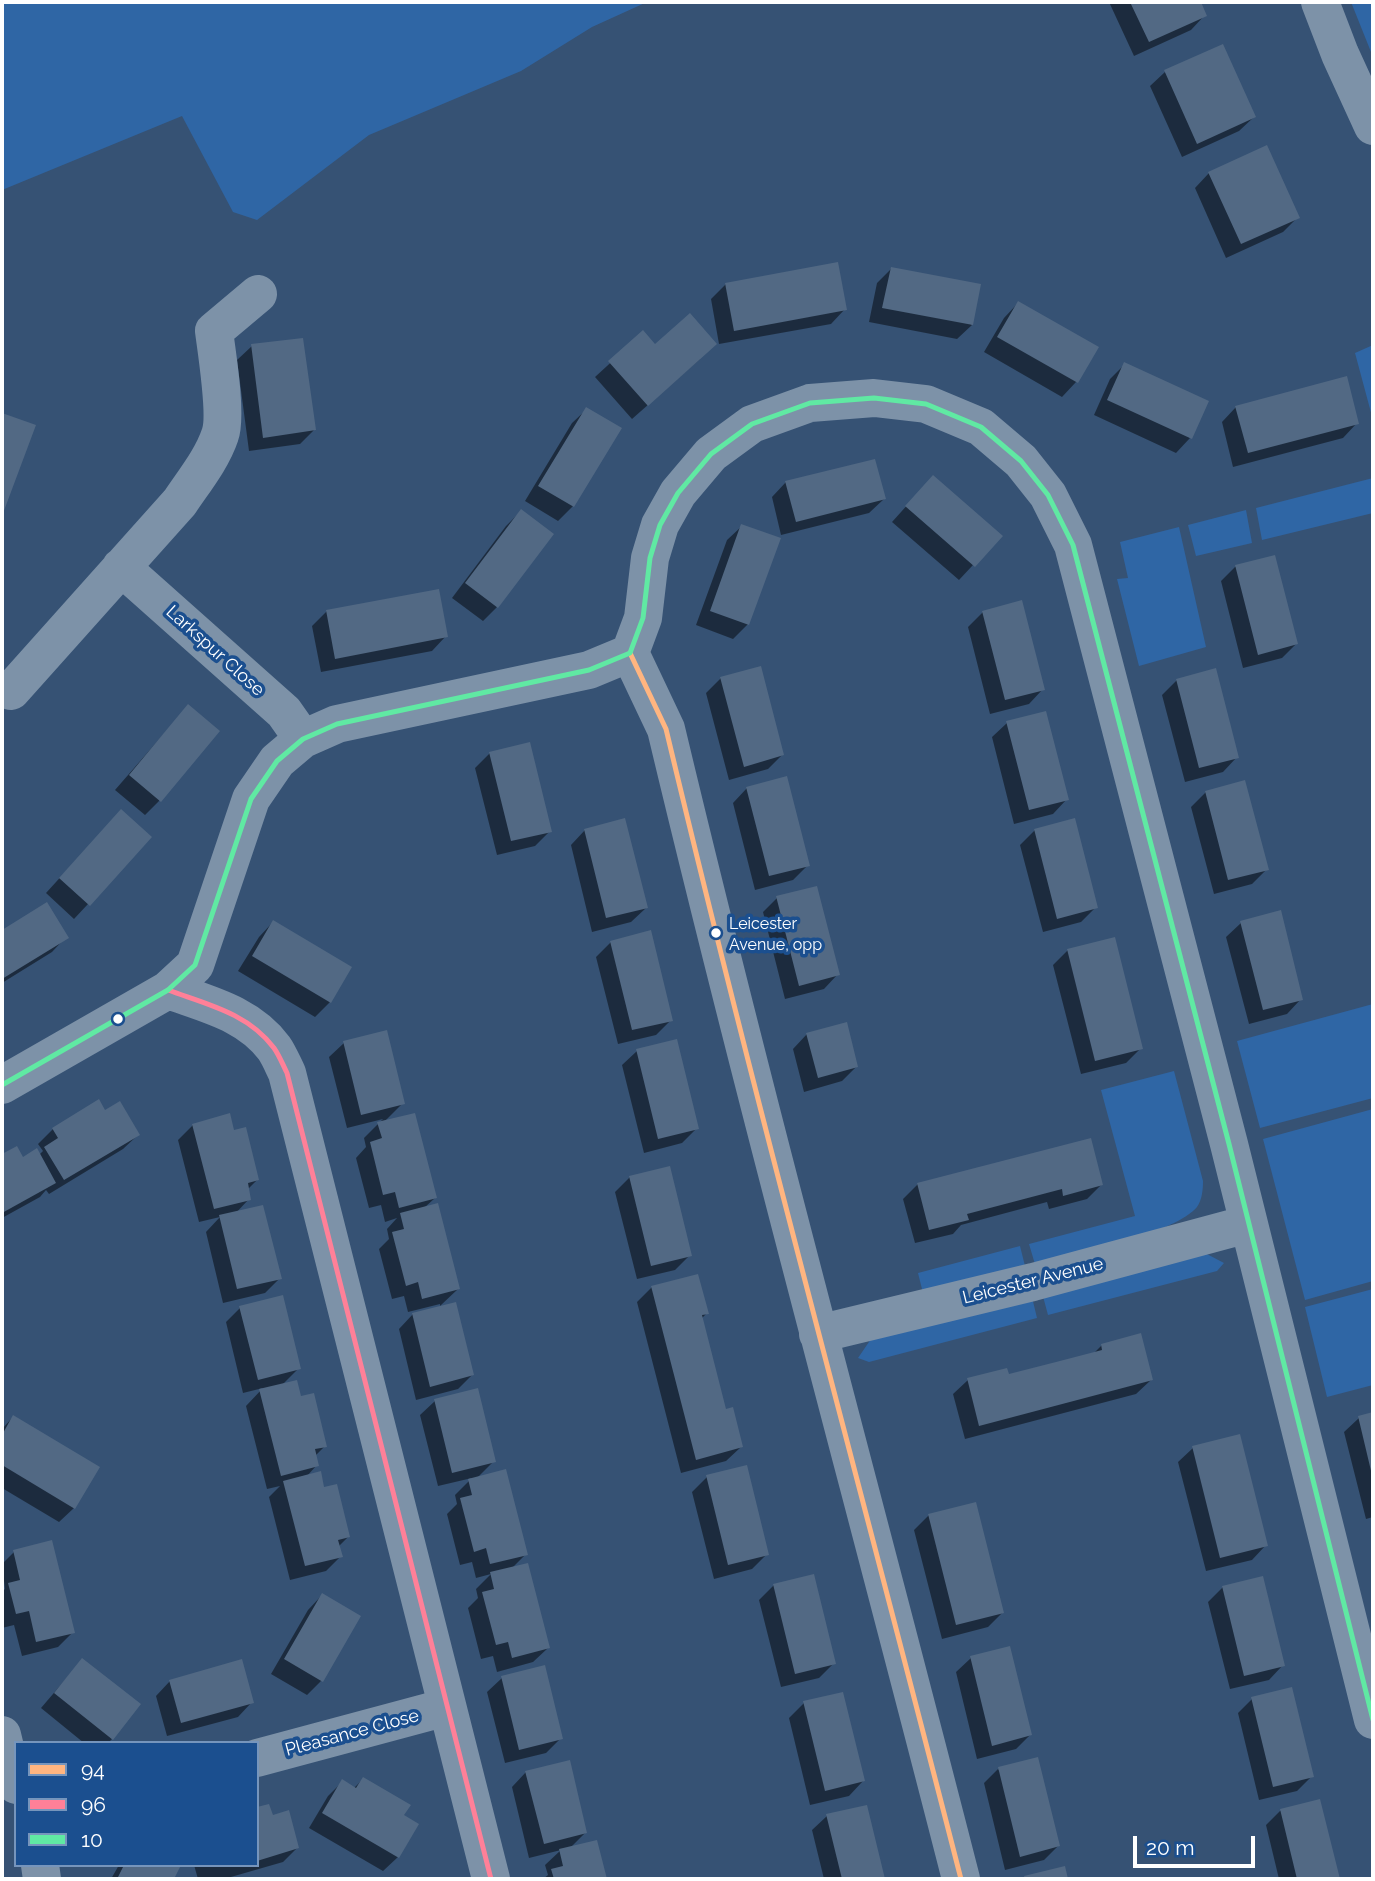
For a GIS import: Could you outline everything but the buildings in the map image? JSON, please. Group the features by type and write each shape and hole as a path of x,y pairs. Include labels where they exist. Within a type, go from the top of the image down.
{"street":[{"path":"1320,2 1340,54 1373,125"},
{"path":"11,691 180,502 201,472 221,433 221,391 214,331 258,294"},
{"path":"961,1879 818,1335 666,729 630,653 643,618 650,558 660,525 678,493 711,454 752,424 810,403 874,398 926,404 981,428 1021,461 1048,495 1073,545 1373,1720"},
{"name":"Larkspur Close","path":"121,567 284,712 303,739"},
{"path":"2,1085 168,990 195,965 251,799 277,761 303,739 337,724 589,670 630,653"},
{"path":"168,990 230,1011 275,1048 287,1073 491,1879"},
{"name":"Leicester Avenue","path":"818,1335 1033,1282 1248,1224"},
{"name":"Pleasance Close","path":"259,1757 447,1707"},
{"path":"2,1735 14,1782"}],"shaded area":[{"path":"2,2 647,2 592,27 521,71 369,135 257,220 233,212 182,116 2,190"},
{"path":"1351,2 1373,2 1373,57"},
{"path":"1373,345 1373,420 1355,353"},
{"path":"1373,478 1373,513 1262,540 1256,508"},
{"path":"1246,510 1252,543 1196,556 1188,525"},
{"path":"1179,527 1206,647 1139,666 1117,579 1128,578 1120,542"},
{"path":"1373,1004 1373,1098 1260,1128 1237,1041"},
{"path":"1174,1071 1203,1181 1202,1195 1197,1207 1169,1226 1147,1235 1037,1271 1029,1244 1135,1216 1101,1090"},
{"path":"1373,1109 1373,1281 1305,1300 1263,1139"},
{"path":"1020,1246 1027,1274 925,1301 918,1273"},
{"path":"1203,1252 1224,1263 1217,1271 1048,1315 1041,1289"},
{"path":"1373,1289 1373,1385 1327,1397 1305,1307"},
{"path":"1031,1293 1037,1318 869,1362 858,1358 871,1339"}],"transit line":[{"name":"10","path":"2,1085 168,990 195,965 251,799 277,761 303,739 337,724 589,670 630,653 643,618 650,558 660,525 678,493 711,454 752,424 810,403 874,398 926,404 981,427 1021,461 1048,495 1073,545 1229,1144 1373,1720"},
{"name":"94","path":"630,653 666,729 774,1161 961,1879"},
{"name":"96","path":"168,990 226,1011 252,1026 274,1048 287,1073 491,1879"}],"place":[{"name":"Leicester Avenue, opp","path":"716,933"}]}
